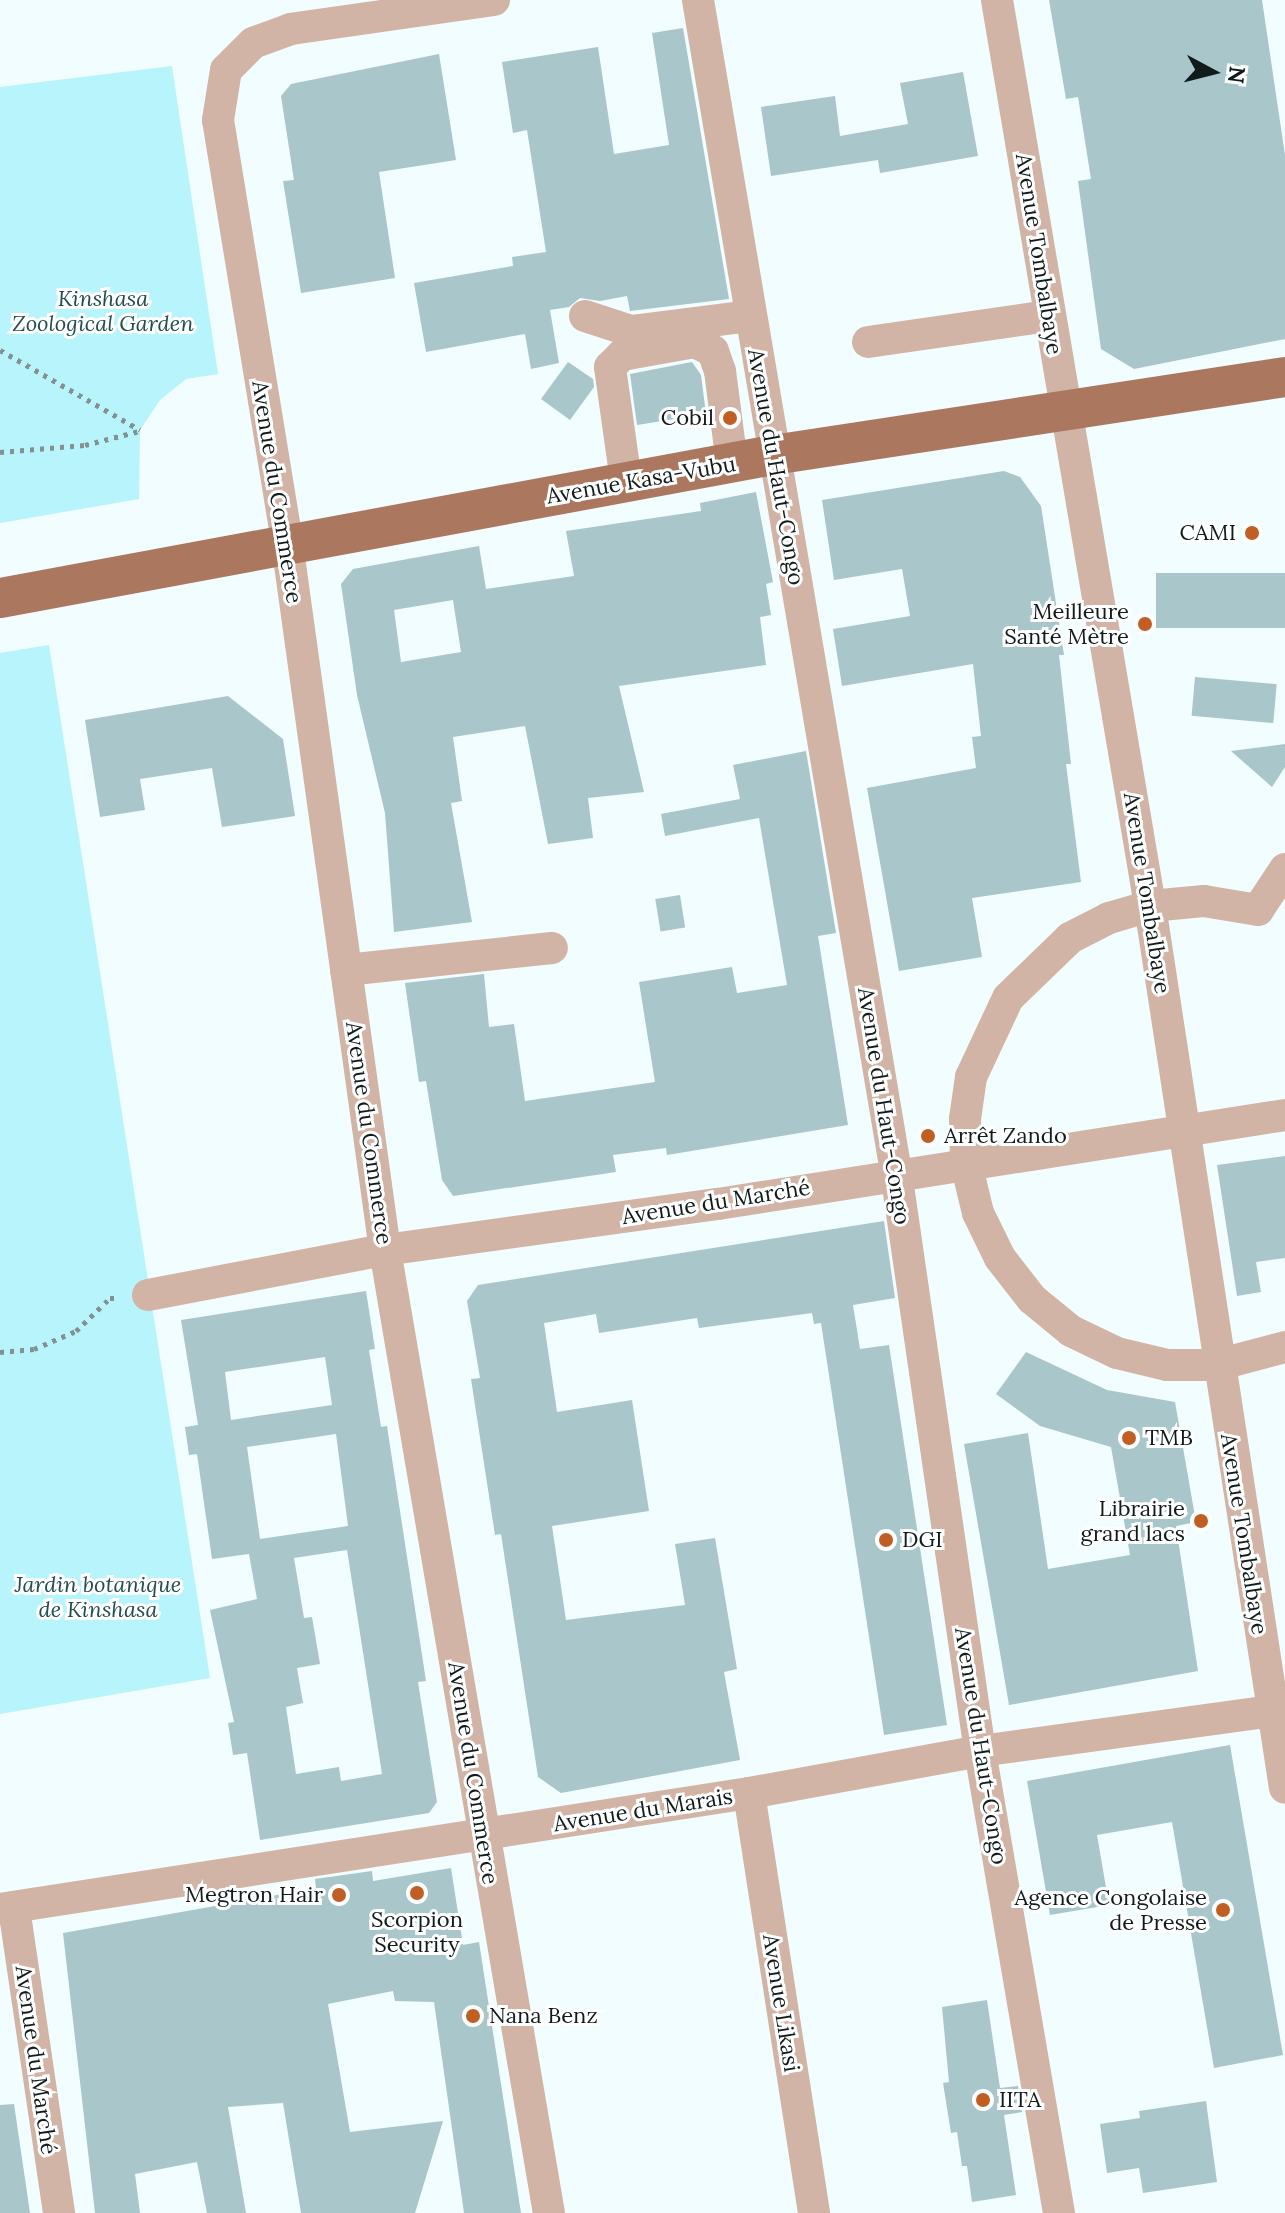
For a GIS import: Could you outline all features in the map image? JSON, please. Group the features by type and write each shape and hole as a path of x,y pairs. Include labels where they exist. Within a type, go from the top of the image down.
{"main road":[{"name":"Avenue Kasa-Vubu","path":"0,598 773,455 1285,377"}],"street":[{"name":"Avenue du Commerce","path":"494,0 291,29 253,43 238,55 219,91 221,155 287,543 385,1250 436,1529 481,1835 549,2213"},
{"name":"Avenue du Haut-Congo","path":"698,0 896,1172 980,1751 1059,2213"},
{"name":"Avenue Tombalbaye","path":"997,0 1150,906 1217,1365 1279,1710 1285,1788"},
{"path":"585,316 631,331 749,316"},
{"path":"868,342 1049,316"},
{"path":"626,481 610,367 622,355 695,342 713,351 720,371 732,463"},
{"path":"1285,869 1258,910 1204,901 1150,906 1109,918 1070,938 1008,998 971,1077 966,1163 978,1213 1000,1258 1051,1315 1117,1353 1167,1365 1217,1365 1285,1347"},
{"path":"346,970 552,948"},
{"name":"Avenue du Marché","path":"148,1295 385,1250 718,1204 896,1172 1285,1115"},
{"name":"Avenue du Marais","path":"7,1908 749,1793 980,1751 1279,1710"},
{"name":"Avenue Likasi","path":"749,1793 814,2213"},
{"name":"Avenue du Marché","path":"7,1908 59,2213"}],"path":[{"path":"0,350 140,430 85,445 0,452"},
{"path":"0,1352 34,1349 76,1331 110,1298 148,1295"}],"green space":[{"name":"Kinshasa Zoological Garden","path":"172,66 218,374 186,379 160,400 140,430 139,499 0,523 0,87"},
{"name":"Jardin botanique de Kinshasa","path":"49,645 210,1678 0,1714 0,653"}],"building":[{"path":"1049,0 1262,0 1285,155 1285,339 1134,369 1101,349 1078,181 1091,179 1078,97 1066,99"},
{"path":"683,28 729,299 630,311 627,296 600,301 580,298 569,307 550,310 559,363 531,369 525,334 426,352 414,283 513,266 512,257 546,252 527,130 513,133 502,62 598,47 614,154 669,145 652,33"},
{"path":"439,54 456,160 379,172 395,278 301,293 283,181 294,180 281,96 291,84"},
{"path":"963,72 978,156 880,173 878,160 771,176 761,107 835,96 840,136 908,124 900,83"},
{"path":"568,362 593,379 594,387 570,420 541,399"},
{"path":"692,362 701,375 706,414 637,425 630,374"},
{"path":"1004,471 1020,477 1041,506 1064,655 1059,655 1071,764 1066,764 1081,882 972,898 982,957 899,971 867,788 976,768 972,737 981,736 973,664 842,686 833,629 910,616 902,569 834,580 822,500"},
{"path":"756,492 773,582 766,584 771,615 760,617 766,665 619,686 644,792 588,798 593,838 548,844 525,726 453,737 462,801 451,803 472,922 394,932 385,813 357,695 341,584 353,569 479,546 486,589 574,576 566,531 701,511 700,503","holes":["453,600 461,652 401,662 394,610"]},
{"path":"1156,573 1285,573 1285,628 1156,628"},
{"path":"1195,677 1277,684 1273,723 1192,716"},
{"path":"228,696 283,739 295,816 222,827 212,768 140,779 145,810 100,817 85,720"},
{"path":"1285,744 1285,767 1272,787 1231,751"},
{"path":"806,751 836,933 818,936 848,1125 667,1155 666,1148 613,1155 616,1172 453,1196 442,1180 426,1081 419,1082 405,983 484,974 489,1027 514,1024 525,1101 655,1082 639,982 732,967 737,993 787,985 759,818 665,836 661,814 740,799 733,765"},
{"path":"680,895 685,928 660,932 655,899"},
{"path":"1285,1156 1285,1258 1256,1262 1261,1292 1237,1296 1217,1165"},
{"path":"884,1221 895,1298 853,1305 860,1349 889,1345 947,1725 884,1735 821,1323 814,1324 812,1313 699,1328 697,1318 599,1333 596,1314 544,1323 557,1412 632,1400 649,1511 552,1526 566,1620 685,1605 675,1544 715,1538 737,1669 724,1672 740,1760 561,1793 538,1777 501,1534 495,1535 471,1379 480,1378 467,1301 478,1285"},
{"path":"366,1291 375,1349 369,1350 381,1427 387,1426 426,1681 418,1682 437,1802 429,1813 260,1840 247,1753 233,1755 228,1723 234,1722 210,1610 257,1599 249,1554 212,1559 197,1454 189,1455 185,1427 198,1425 181,1320","holes":["325,1357 332,1405 231,1420 225,1372","336,1434 348,1526 260,1539 247,1447","347,1550 382,1774 341,1781 339,1767 296,1774 286,1707 303,1703 297,1668 320,1664 312,1617 304,1618 294,1558"]},
{"path":"1026,1352 1107,1390 1175,1402 1196,1522 1176,1526 1198,1671 1009,1705 964,1444 1028,1433 1048,1569 1130,1555 1111,1447 1040,1426 996,1394"},
{"name":"Agence Congolaise de Presse","path":"1230,1745 1283,2055 1214,2068 1172,1822 1097,1835 1109,1905 1050,1915 1027,1781"},
{"path":"451,1868 463,1945 479,1942 521,2213 464,2213 434,2002 395,2001 393,1991 328,2004 350,2132 443,2121 415,2213 301,2213 283,2103 228,2107 246,2213 207,2213 197,2162 135,2174 140,2213 95,2213 63,1933 316,1888 315,1879 372,1871 373,1881"},
{"name":"IITA","path":"987,2000 1000,2088 1018,2086 1021,2105 1022,2112 1004,2115 1016,2195 972,2202 967,2166 962,2166 957,2132 951,2133 943,2083 949,2082 942,2007"},
{"path":"1206,2101 1217,2182 1143,2193 1139,2168 1107,2173 1100,2124 1140,2118 1139,2111"},
{"path":"14,2104 30,2213 0,2213 0,2105"}],"place":[{"name":"Cobil","path":"730,418"},
{"name":"CAMI","path":"1252,533"},
{"name":"Meilleure Santé Mètre","path":"1145,624"},
{"name":"Arrêt Zando","path":"928,1136"},
{"name":"TMB","path":"1129,1438"},
{"name":"Librairie grand lacs","path":"1201,1521"},
{"name":"DGI","path":"886,1540"},
{"name":"Scorpion Security","path":"417,1893"},
{"name":"Megtron Hair","path":"339,1895"},
{"name":"Agence Congolaise de Presse","path":"1223,1910"},
{"name":"Nana Benz","path":"473,2016"},
{"name":"IITA","path":"983,2100"}]}
